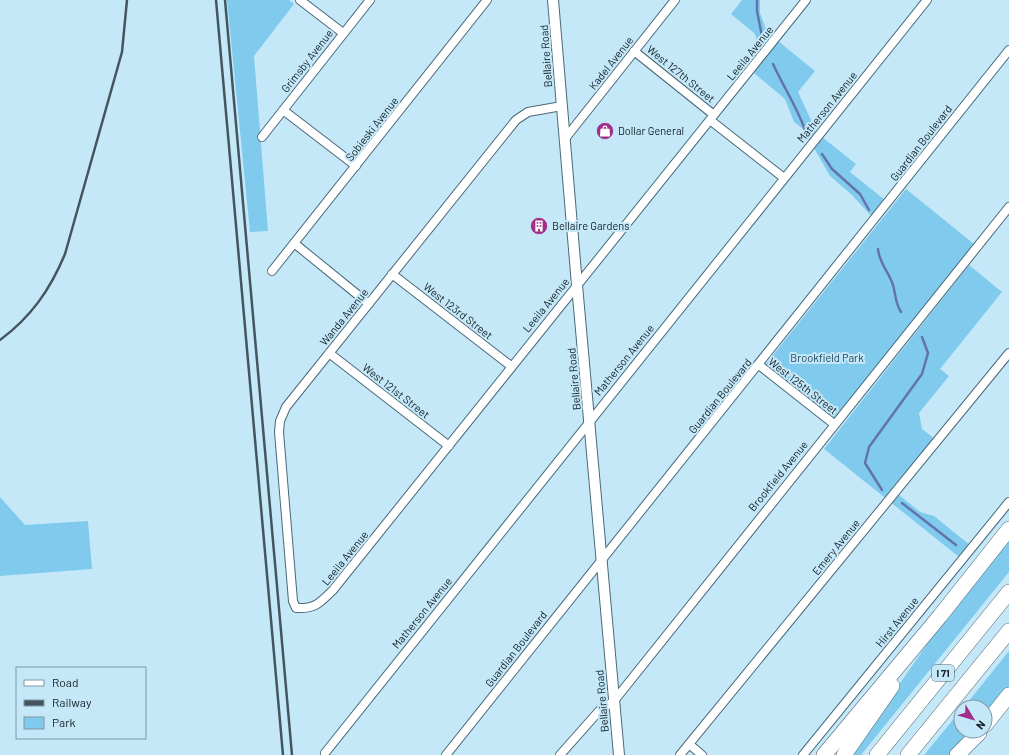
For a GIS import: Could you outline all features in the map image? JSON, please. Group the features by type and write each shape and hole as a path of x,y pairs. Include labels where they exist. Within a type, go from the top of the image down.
{"highway":[{"path":"824,755 940,616 1009,530"},
{"name":"I 71","path":"877,755 1009,592"},
{"path":"844,755 940,616"},
{"name":"I 71","path":"908,755 1009,631"},
{"path":"993,715 1009,695"},
{"path":"957,755 972,739"},
{"path":"963,755 975,739"}],"street":[{"path":"300,0 343,33"},
{"name":"Grimsby Avenue","path":"262,136 370,0"},
{"name":"Sobieski Avenue","path":"272,271 488,0"},
{"name":"Bellaire Road","path":"554,0 564,140 619,755"},
{"name":"Kadel Avenue","path":"564,140 676,0"},
{"name":"Leeila Avenue","path":"296,608 308,609 319,604 333,590 449,446 511,366 806,0"},
{"name":"Matherson Avenue","path":"325,753 926,0"},
{"name":"Guardian Boulevard","path":"446,755 759,365 1009,50"},
{"name":"West 127th Street","path":"634,51 784,178"},
{"name":"Wanda Avenue","path":"296,608 292,595 279,432 280,421 286,407 516,120 528,112 562,106"},
{"path":"283,110 356,166"},
{"name":"Brookfield Avenue","path":"560,755 599,711 614,701 1009,207"},
{"path":"294,243 369,304"},
{"name":"West 123rd Street","path":"392,274 511,366"},
{"name":"West 121st Street","path":"329,353 449,446"},
{"name":"Emery Avenue","path":"680,755 1009,354"},
{"name":"West 125th Street","path":"759,365 834,424"},
{"name":"Hirst Avenue","path":"803,755 1009,502"},
{"path":"689,744 702,755"}],"green space":[{"path":"227,0 289,0 294,4 254,56 268,231 250,232"},
{"path":"742,0 760,0 760,13 767,32 815,71 798,92 817,133 856,164 850,172 885,200 872,217 852,195 830,176 803,129 794,122 785,99 754,73 765,58 754,33 731,14"},
{"name":"Brookfield Park","path":"906,189 974,244 834,420 765,365"},
{"path":"969,265 1002,292 940,369 949,376 919,413 922,429 935,439 893,490 920,512 934,516 970,545 959,557 824,449"},
{"path":"0,497 25,525 88,521 92,569 0,576"},
{"path":"1009,540 1009,572 861,755 851,755 938,628"},
{"path":"1009,651 1009,687 993,706 993,699 970,699"},
{"path":"953,720 953,739 966,739 952,755 924,755"}],"waterway":[{"path":"757,0 757,11 763,41"},
{"path":"773,64 805,130"},
{"path":"822,154 832,169 860,194 869,210"},
{"path":"878,249 880,259 893,285 901,312"},
{"path":"882,490 865,463 869,447 922,374 928,353 922,337"},
{"path":"902,503 956,545"}],"railway":[{"path":"0,340 21,322 38,302 53,279 65,254 122,52 127,0"},
{"path":"216,0 283,755"},
{"path":"225,0 292,755"}],"place":[{"name":"Dollar General","path":"605,131"},
{"name":"Bellaire Gardens","path":"539,226"}]}
